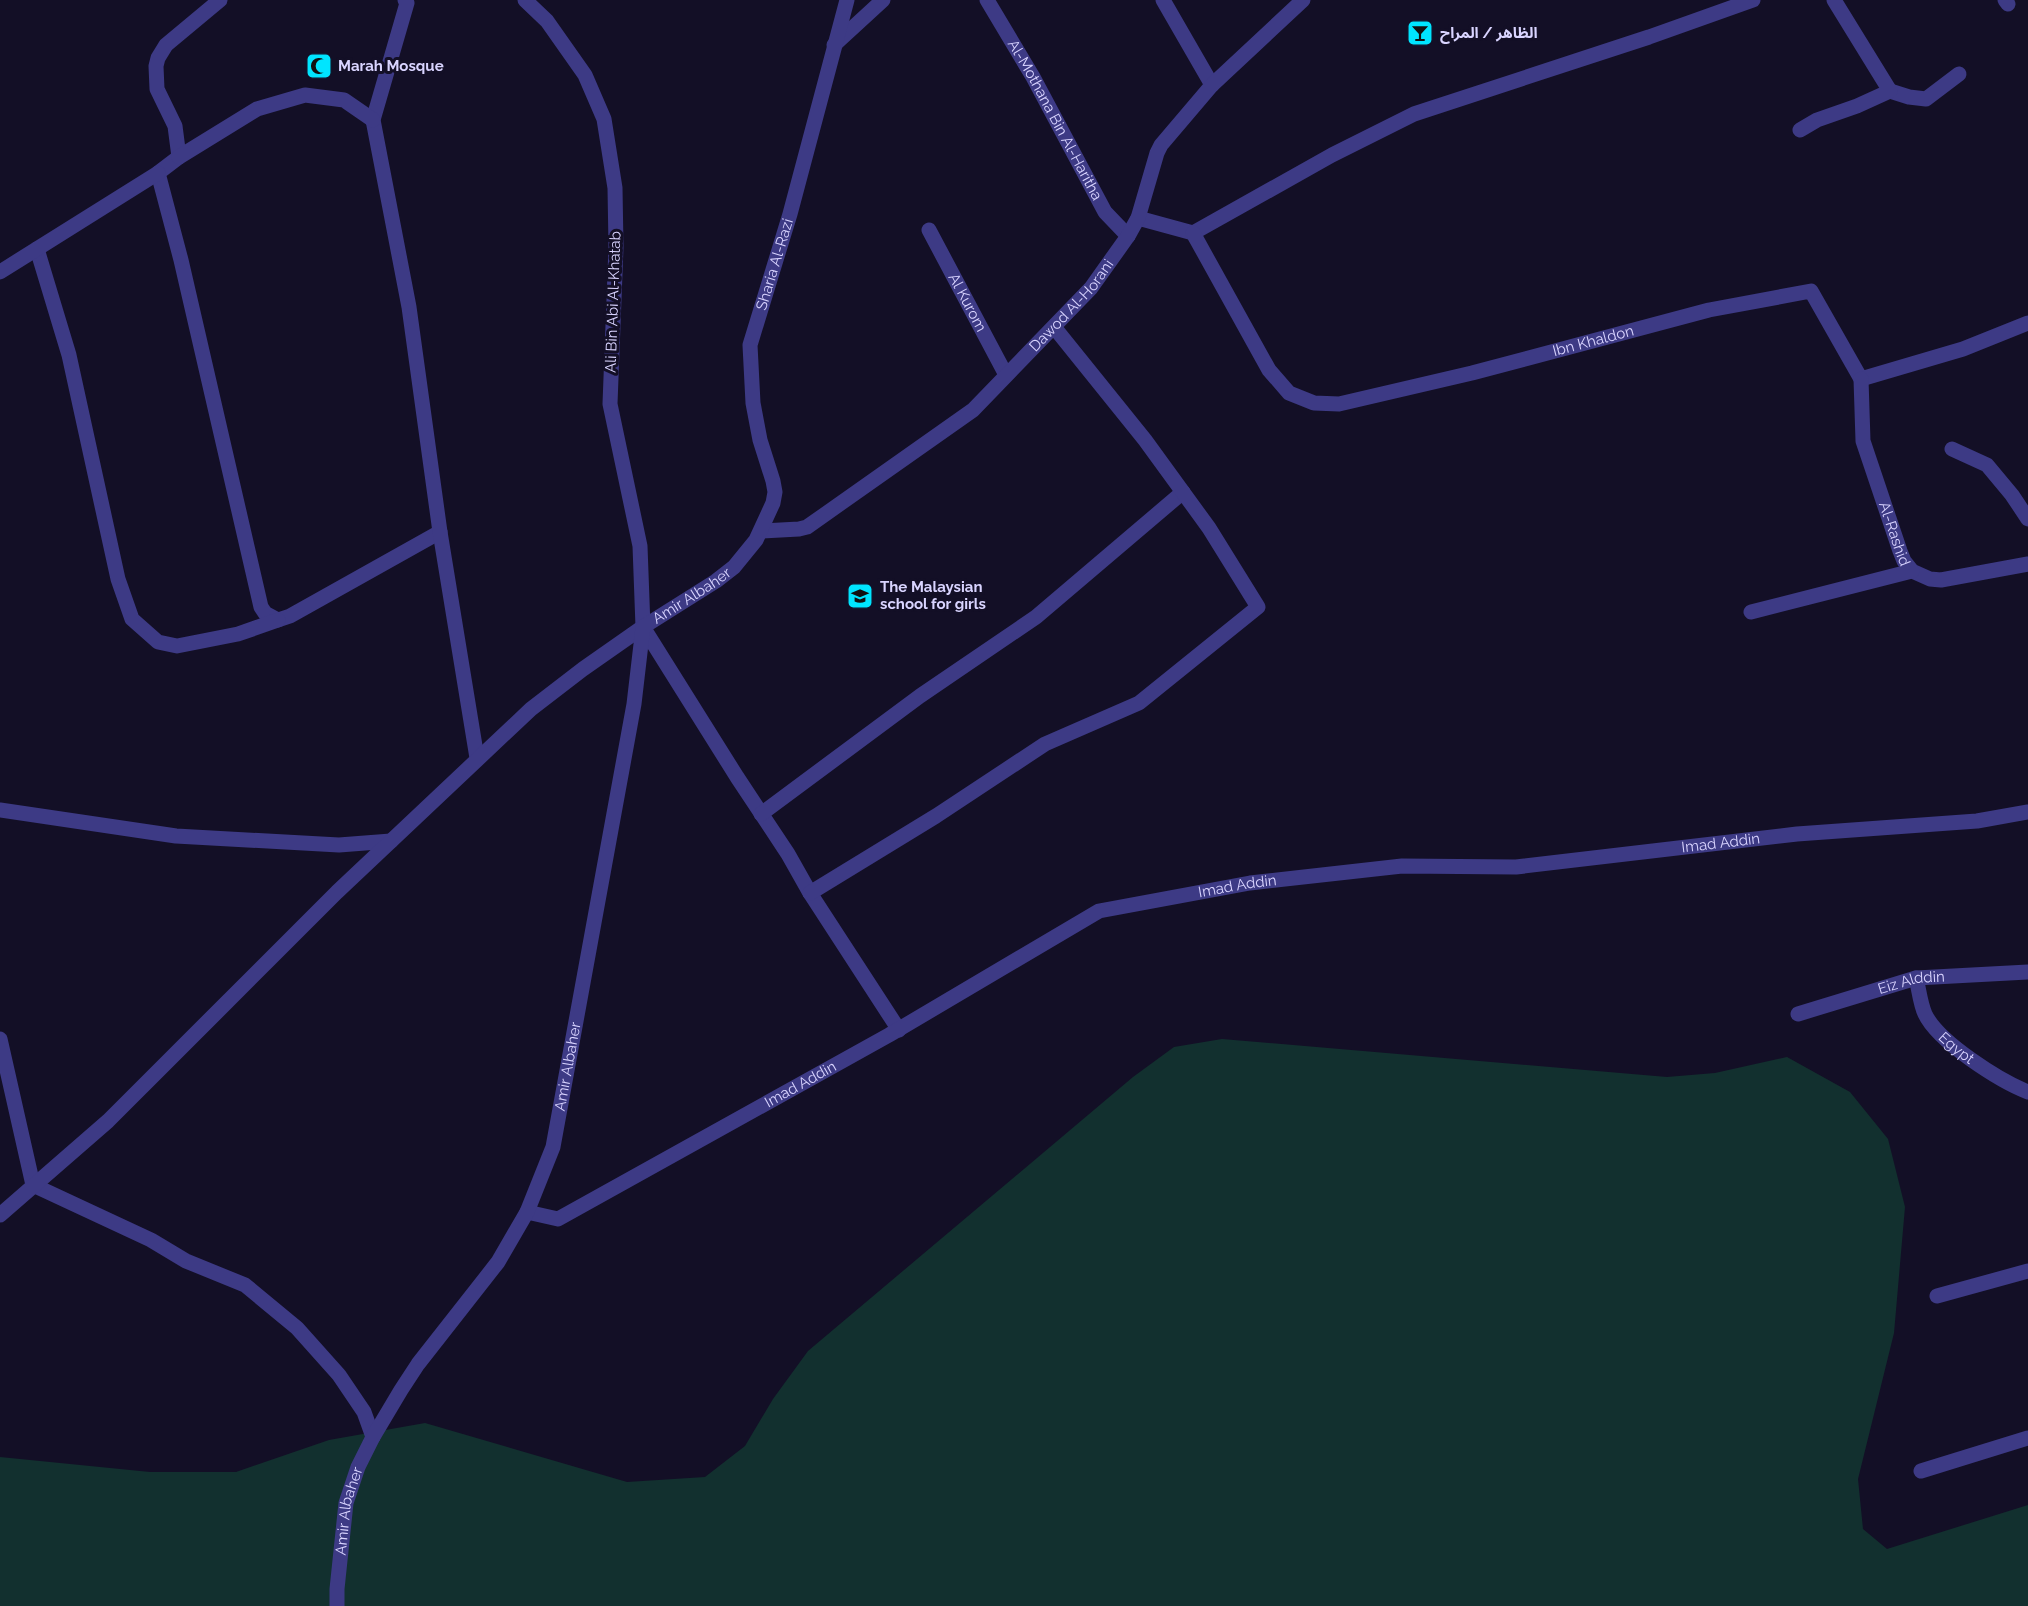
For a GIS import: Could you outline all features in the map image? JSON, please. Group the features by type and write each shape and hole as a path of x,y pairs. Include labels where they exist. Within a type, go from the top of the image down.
{"street":[{"path":"179,157 175,126 157,89 156,66 166,45 220,0"},
{"path":"405,0 407,3 373,120 409,307 440,532 477,758"},
{"name":"Ali Bin Abi Al-Khatab","path":"525,0 547,21 585,75 604,119 615,188 616,247 610,404 640,546 643,627"},
{"name":"Sharia Al-Razi","path":"762,531 775,492 760,441 753,403 750,345 790,214 847,0"},
{"path":"834,45 883,0"},
{"name":"Al-Mothana Bin Al-Haritha","path":"987,0 1033,77 1105,212 1128,236"},
{"path":"1163,0 1212,85"},
{"name":"Dawod Al-Horani","path":"762,531 807,527 973,410 1091,288 1128,236 1138,218 1159,148 1212,85 1303,0"},
{"path":"1138,218 1193,233 1332,156 1414,114 1649,37 1753,0"},
{"path":"1834,0 1890,92"},
{"path":"1800,130 1817,120 1890,92 1926,99 1959,74"},
{"path":"0,272 158,173 179,157 257,110 304,95 344,100 373,120"},
{"path":"158,173 181,260 259,602 266,613 278,620"},
{"name":"Al Kurom","path":"928,230 1006,375"},
{"name":"Ibn Khaldon","path":"1193,233 1269,370 1289,393 1314,404 1339,404 1472,373 1709,310 1811,291 1861,379"},
{"path":"37,249 69,355 118,579 132,619 158,642 177,646 238,634 290,616 440,532"},
{"path":"1861,379 1963,349 2028,323"},
{"path":"810,893 936,816 1045,744 1139,703 1258,607 1209,528 1183,492 1145,440 1054,327"},
{"name":"Al-Rashid","path":"1861,379 1863,441 1900,551 1912,571 1924,577 1941,580 2028,564"},
{"path":"1952,449 1987,465 2028,519"},
{"path":"761,814 920,696 1036,617 1183,492"},
{"name":"Amir Albaher","path":"337,1606 346,1503 358,1467 373,1437 418,1364 498,1262 527,1212 554,1147 634,704 643,627 725,575 742,559 762,531"},
{"path":"1750,612 1912,571"},
{"path":"0,1215 108,1121 338,892 477,758 531,709 643,627 898,1030"},
{"path":"0,810 176,836 339,845 391,841"},
{"name":"Imad Addin","path":"527,1212 558,1219 898,1030 1099,911 1250,883 1402,866 1516,867 1797,834 1977,821 2028,812"},
{"name":"Eiz Alddin","path":"1798,1014 1916,978 2028,972"},
{"name":"Egypt","path":"1916,978 1925,1015 1953,1046 1978,1064 2028,1092"},
{"path":"0,1039 33,1185"},
{"path":"33,1185 151,1240 186,1261 245,1285 297,1328 339,1375 364,1412 373,1437"},
{"path":"1937,1296 2028,1271"},
{"path":"1921,1471 2028,1438"}],"green space":[{"path":"1222,1039 1667,1077 1715,1073 1787,1057 1850,1092 1888,1139 1905,1207 1894,1333 1858,1479 1863,1529 1887,1549 2028,1505 2028,1606 0,1606 0,1457 150,1472 236,1472 329,1440 425,1423 627,1482 705,1477 745,1446 773,1399 808,1351 1133,1077 1174,1047"}],"place":[{"name":"الظاهر / المراح","path":"1420,33"},
{"name":"Marah Mosque","path":"319,66"},
{"name":"The Malaysian school for girls","path":"860,596"}]}
